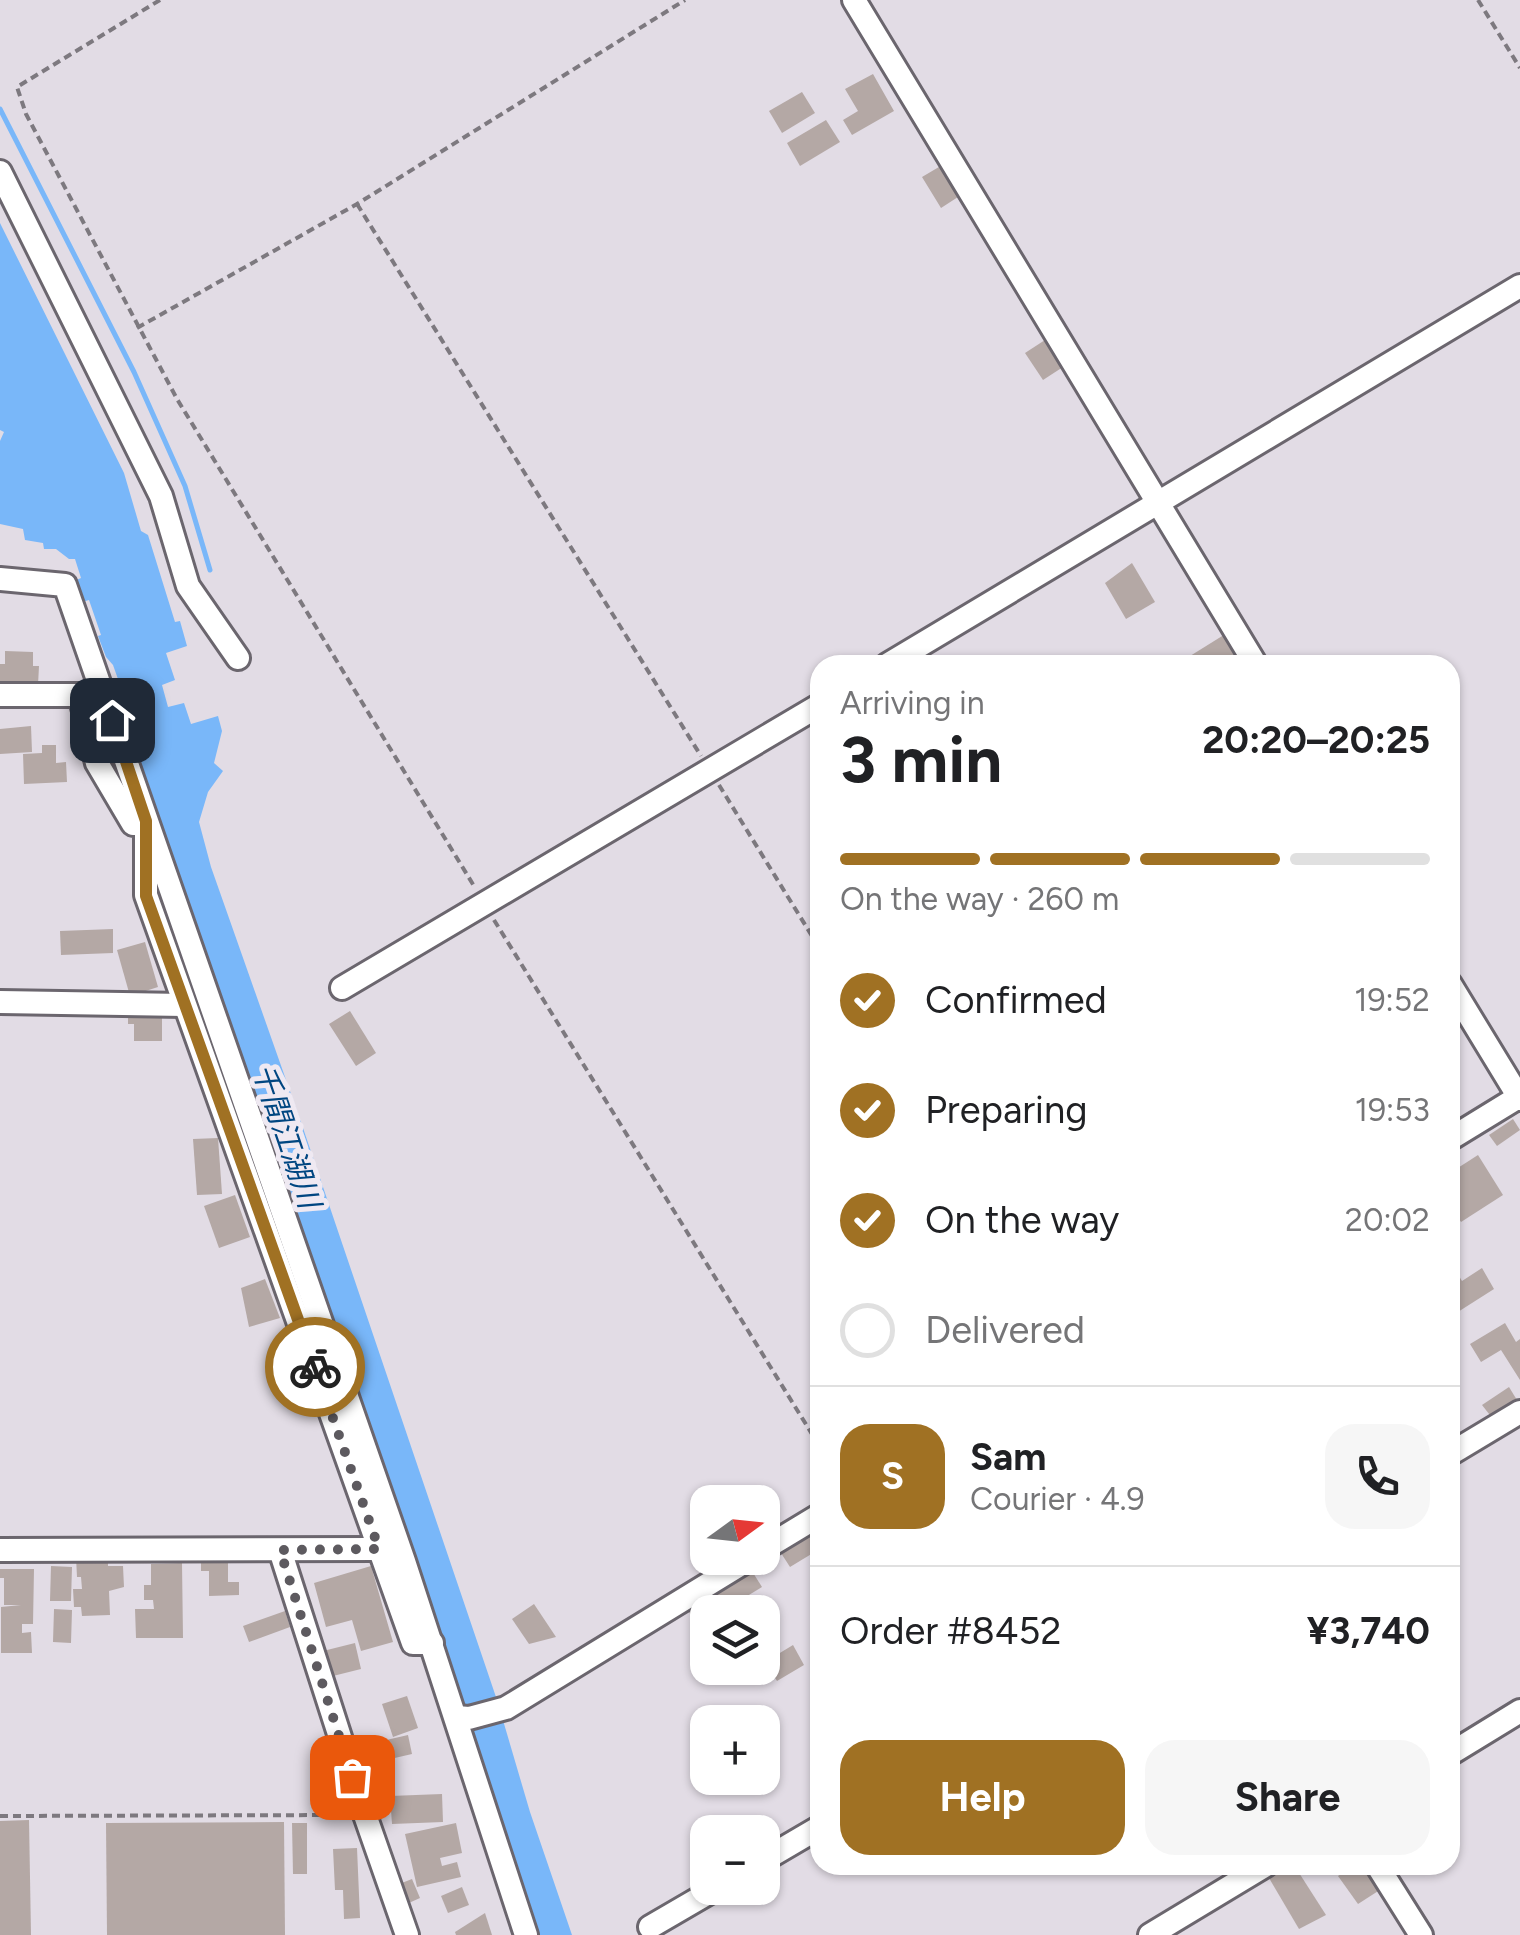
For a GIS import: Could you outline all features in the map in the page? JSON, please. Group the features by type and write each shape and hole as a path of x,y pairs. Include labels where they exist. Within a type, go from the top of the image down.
{"street":[{"path":"854,0 1250,655"},
{"path":"0,172 161,496 188,586 238,658"},
{"path":"903,655 1520,286"},
{"path":"0,579 65,586 432,1644 463,1718 526,1935"},
{"path":"0,694 80,696 97,763 133,824 146,821"},
{"path":"342,988 810,711"},
{"path":"146,821 146,896 412,1644 432,1644"},
{"path":"1460,1000 1520,1097 1460,1133"},
{"path":"0,1002 184,1005"},
{"path":"1460,1448 1520,1412"},
{"path":"780,1539 810,1521"},
{"path":"0,1550 379,1549"},
{"path":"280,1550 407,1935"},
{"path":"463,1718 506,1708 723,1575"},
{"path":"1460,1748 1520,1711"},
{"path":"780,1850 810,1833"},
{"path":"1150,1935 1249,1875"},
{"path":"1382,1875 1420,1935"},
{"path":"650,1927 690,1903"}],"path":[{"path":"160,0 18,86 26,114 137,328 357,204 685,0"},
{"path":"1478,0 1520,68"},
{"path":"357,204 810,932"},
{"path":"0,1816 364,1814"}],"water":[{"name":"千間江湖川","path":"0,223 124,473 175,622 180,621 187,646 166,653 175,680 162,685 168,707 184,703 191,724 218,716 222,731 214,763 223,771 208,792 199,822 211,867 497,1700 572,1935 537,1935 130,744 140,741 113,665 98,636 101,635 89,600 82,602 74,581 81,578 75,559 56,549 44,549 43,543 25,540 23,529 0,524 0,441 4,432 0,430"}],"building":[{"path":"873,74 894,111 852,135 843,120 858,111 845,89"},
{"path":"802,92 815,113 782,133 769,111"},
{"path":"826,120 840,142 800,166 787,143"},
{"path":"944,164 956,184 952,187 958,197 941,208 922,177"},
{"path":"1045,340 1063,367 1043,380 1025,353"},
{"path":"1132,563 1155,602 1126,619 1105,583"},
{"path":"1227,633 1241,655 1192,655"},
{"path":"5,651 33,652 33,666 39,666 38,685 0,684"},
{"path":"31,726 32,752 0,754 0,729"},
{"path":"42,745 56,745 56,763 66,762 67,782 24,784 23,754 42,753"},
{"path":"113,929 113,953 61,955 60,931"},
{"path":"145,942 158,987 130,996 117,950"},
{"path":"128,1010 162,1010 162,1041 134,1041 134,1024 128,1024"},
{"path":"350,1011 376,1053 356,1066 329,1024"},
{"path":"1513,1119 1520,1130 1497,1146 1489,1135"},
{"path":"218,1138 222,1194 197,1195 193,1139"},
{"path":"1478,1155 1503,1195 1461,1222 1460,1220 1460,1167"},
{"path":"235,1195 250,1237 219,1248 204,1206"},
{"path":"1482,1268 1494,1289 1460,1311 1460,1278 1462,1281"},
{"path":"265,1279 280,1318 249,1327 241,1288"},
{"path":"1505,1323 1516,1342 1520,1339 1520,1380 1501,1350 1481,1362 1470,1344"},
{"path":"1509,1387 1520,1405 1493,1419 1482,1405"},
{"path":"810,1538 810,1555 790,1567 781,1553"},
{"path":"108,1556 108,1566 123,1566 124,1587 109,1591 110,1615 82,1616 81,1607 74,1607 73,1589 82,1589 76,1557"},
{"path":"201,1556 228,1556 228,1582 239,1582 239,1595 209,1596 209,1571 201,1571"},
{"path":"182,1563 183,1638 136,1638 135,1609 154,1609 153,1600 144,1600 144,1585 151,1585 151,1564"},
{"path":"51,1566 72,1567 71,1601 50,1601"},
{"path":"371,1566 393,1642 361,1651 352,1620 326,1627 314,1583"},
{"path":"0,1569 34,1569 33,1624 22,1624 22,1633 31,1632 32,1653 1,1653 1,1607 21,1605 4,1605"},
{"path":"739,1575 754,1575 762,1587 749,1595 709,1593"},
{"path":"534,1604 556,1637 529,1644 512,1619"},
{"path":"54,1609 72,1610 71,1643 53,1642"},
{"path":"285,1611 290,1627 249,1642 243,1626"},
{"path":"355,1643 361,1669 325,1678 319,1652"},
{"path":"793,1645 804,1665 780,1679 780,1653"},
{"path":"407,1696 418,1728 393,1737 382,1704"},
{"path":"408,1735 412,1754 360,1766 356,1747"},
{"path":"442,1794 443,1822 392,1824 390,1796"},
{"path":"29,1820 31,1935 0,1935 0,1821"},
{"path":"284,1822 285,1935 107,1935 106,1823"},
{"path":"292,1823 307,1823 307,1874 293,1874"},
{"path":"456,1823 462,1853 440,1858 442,1866 457,1862 461,1877 417,1887 405,1834"},
{"path":"357,1848 360,1918 344,1919 343,1890 335,1890 333,1849"},
{"path":"1300,1875 1326,1915 1299,1929 1269,1878"},
{"path":"1379,1875 1386,1886 1358,1904 1338,1876"},
{"path":"412,1879 420,1898 402,1906 394,1886"},
{"path":"462,1887 469,1905 448,1913 441,1896"},
{"path":"485,1913 492,1935 456,1935 455,1932"}],"waterway":[{"path":"0,109 134,372 185,486 210,570"}],"way so far":[{"path":"315,1367 379,1549 280,1550 352,1777"}],"route":[{"path":"112,720 146,821 146,896 315,1367"}]}
